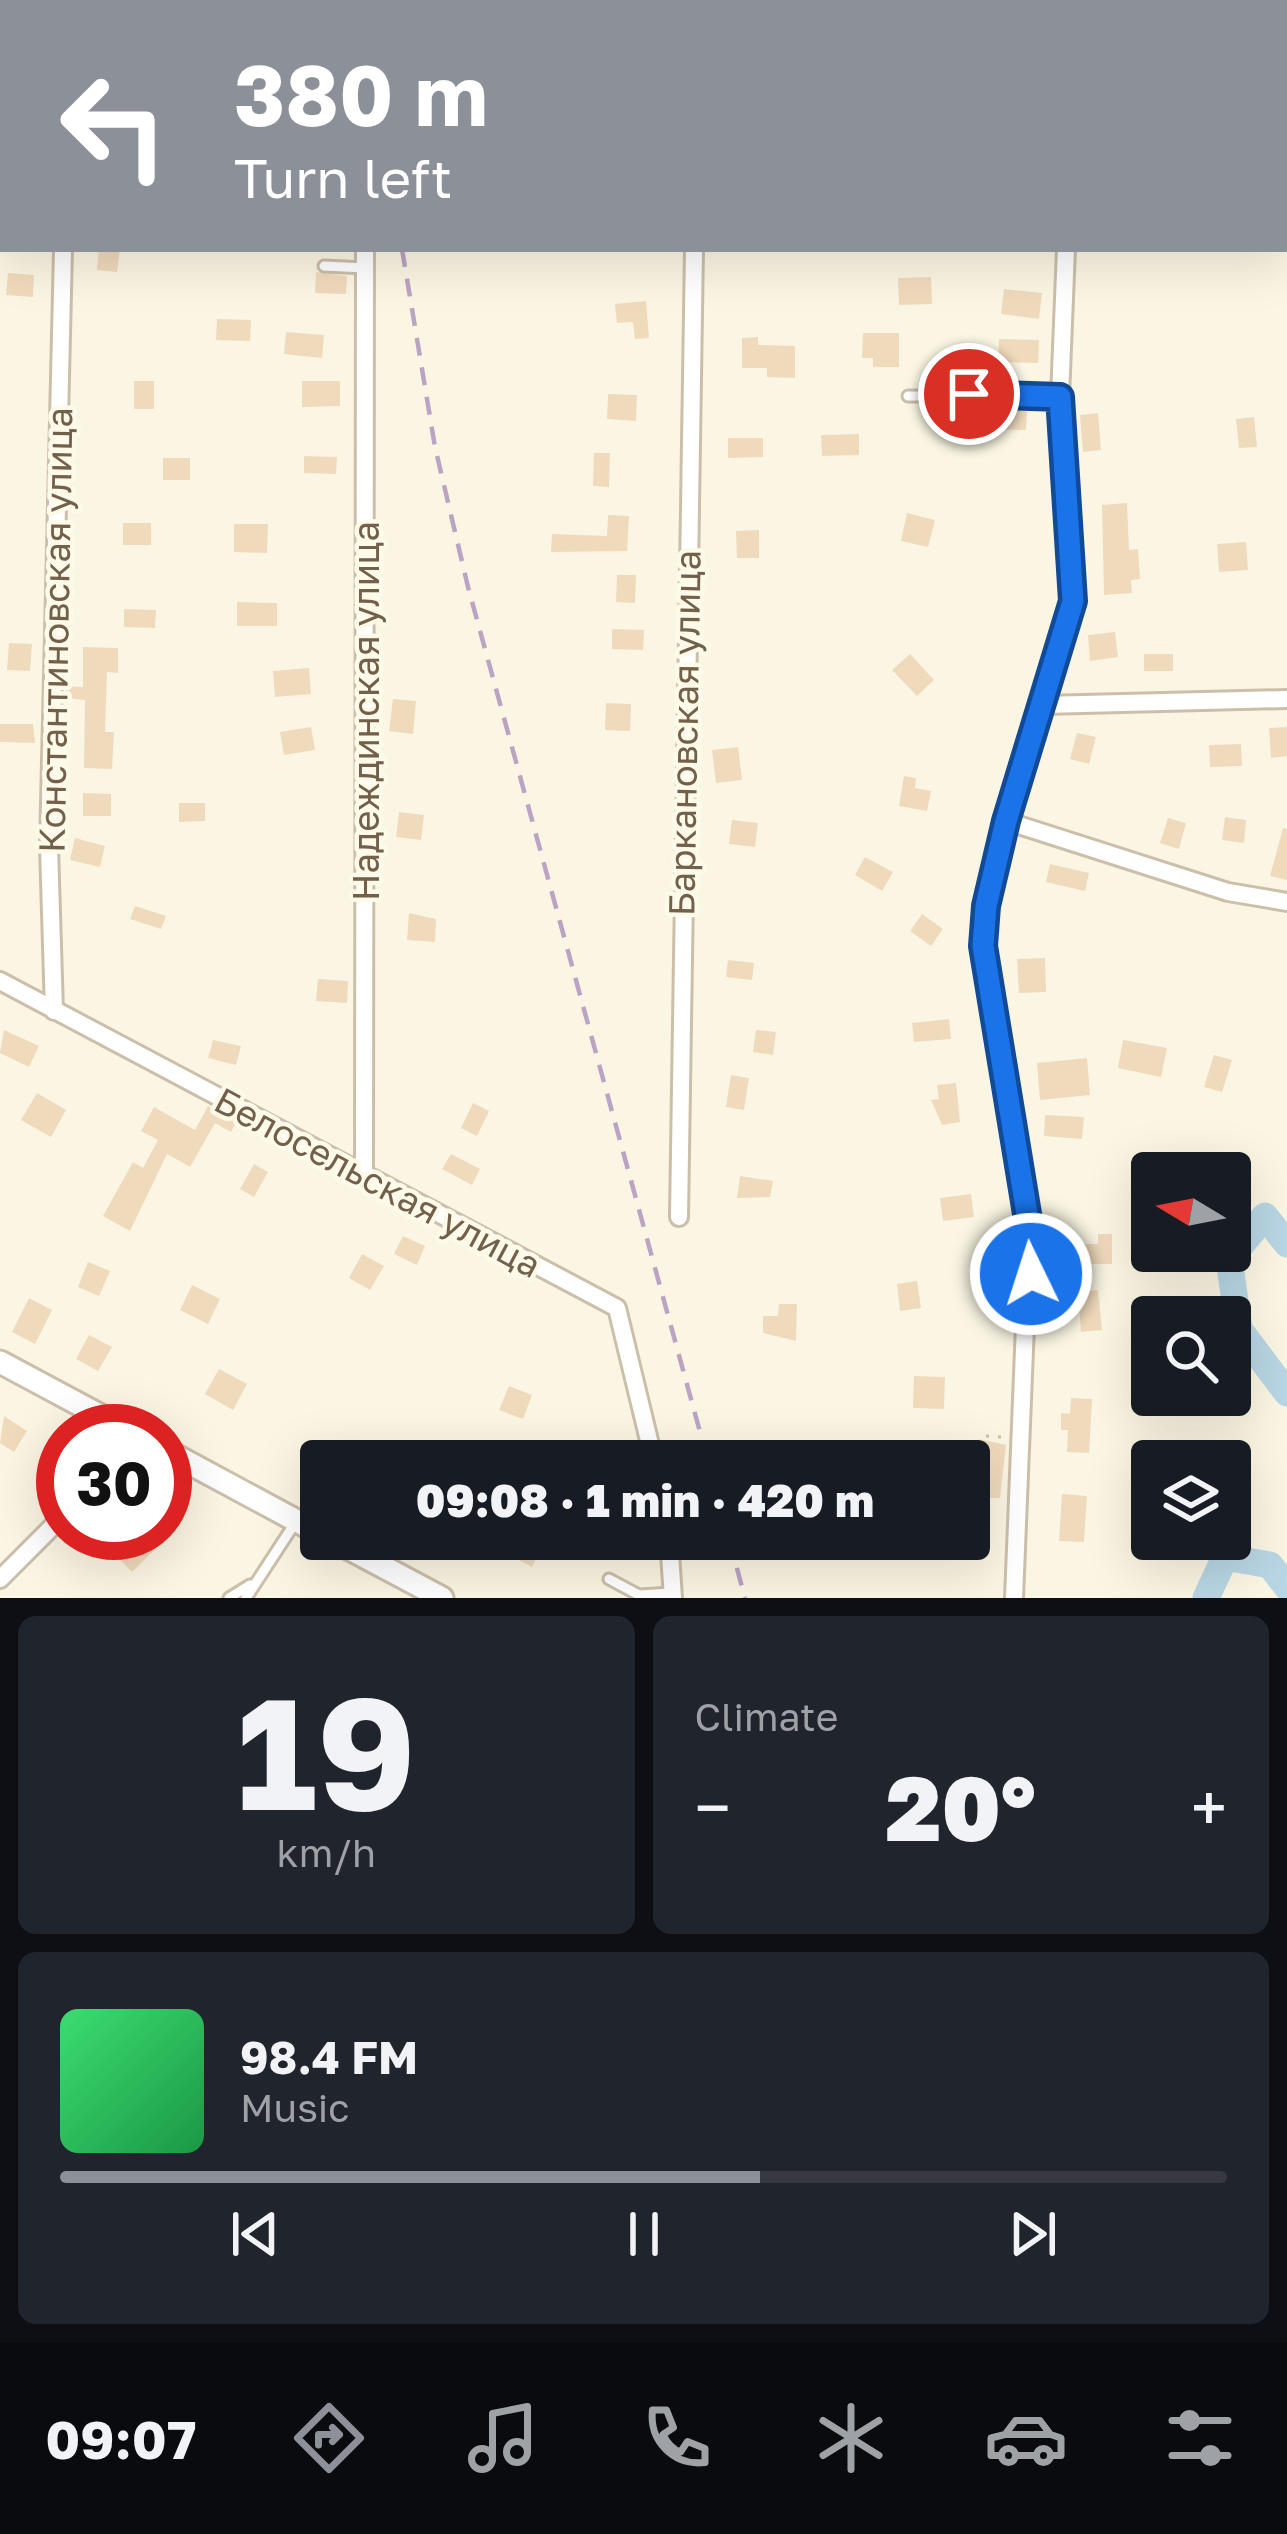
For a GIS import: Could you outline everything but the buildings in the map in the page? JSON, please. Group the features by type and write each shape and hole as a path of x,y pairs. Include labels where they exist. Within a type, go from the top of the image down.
{"street":[{"name":"Константиновская улица","path":"54,1011 49,848 63,252"},
{"name":"Баркановская улица","path":"679,1216 694,252"},
{"path":"1014,1598 1029,1226 983,946 986,906 1006,821 1073,601 1060,397 1066,252"},
{"name":"Надеждинская улица","path":"364,1174 365,258"},
{"path":"1042,705 1287,699"},
{"path":"1006,821 1228,892 1287,902"},
{"name":"Белосельская улица","path":"0,981 617,1308 650,1440"},
{"path":"0,1362 79,1404"},
{"path":"192,1465 300,1523"},
{"path":"0,1579 36,1543"},
{"path":"371,1560 442,1598"},
{"path":"670,1560 672,1596"}],"lane":[{"path":"324,266 365,258"},
{"path":"908,396 1060,397"},
{"path":"246,1598 297,1521"},
{"path":"609,1579 639,1595 672,1596"},
{"path":"229,1598 252,1584"}],"waterway":[{"path":"1287,1244 1265,1216 1229,1259 1239,1329 1287,1393"},
{"path":"1206,1598 1225,1557 1270,1565 1287,1587"}],"railway":[{"path":"402,252 435,447 468,587 702,1440"},
{"path":"735,1560 745,1598"}],"route":[{"path":"969,394 1060,397 1074,584 1059,657 1006,821 986,906 983,946 1029,1226 1031,1274"}]}
